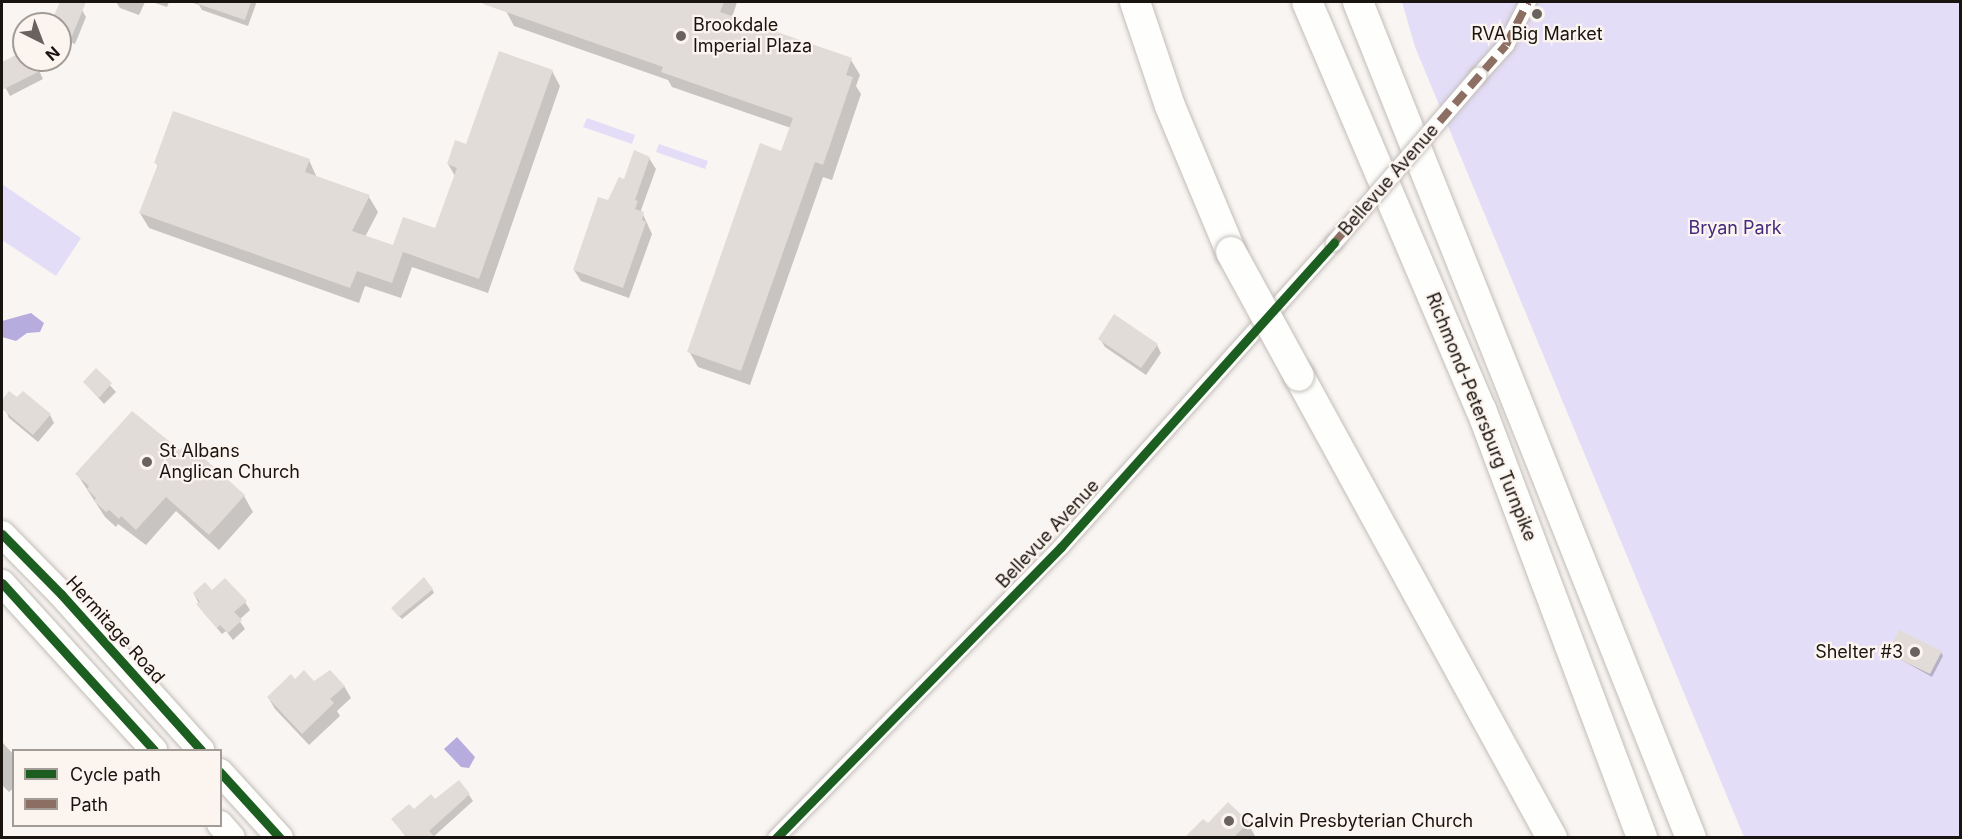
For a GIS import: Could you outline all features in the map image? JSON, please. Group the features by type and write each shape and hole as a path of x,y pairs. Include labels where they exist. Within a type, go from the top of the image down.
{"highway":[{"path":"1135,2 1170,106 1231,252 1552,837"},
{"name":"Richmond-Petersburg Turnpike","path":"1307,2 1481,410 1642,837"},
{"path":"1358,2 1691,837"},
{"path":"1380,2 1401,107"}],"main road":[{"name":"Hermitage Road","path":"2,534 61,594 200,749"},
{"path":"2,583 153,749"},
{"path":"222,774 280,837"}],"street":[{"name":"Bellevue Avenue","path":"776,837 1061,547 1334,243 1506,45 1528,2"}],"green space":[{"name":"Bryan Park","path":"1402,2 1960,2 1960,837 1744,837 1415,47"},
{"path":"587,118 635,135 632,144 583,127"},
{"path":"659,144 708,161 705,169 656,152"},
{"path":"2,184 81,238 56,276 2,240"}],"shaded area":[{"path":"31,313 44,323 40,332 27,333 16,341 2,337 2,321"},
{"path":"457,737 475,757 469,768 461,767 444,749"}],"building":[{"path":"60,2 86,2 72,36 72,12 55,12"},
{"path":"198,2 251,2 245,20 198,4"},
{"path":"484,2 724,2 720,12 852,58 846,75 853,77 823,165 815,162 741,371 687,352 760,143 781,151 793,118 661,72 663,67 483,4"},
{"path":"499,51 553,70 479,279 403,252 392,283 357,271 350,288 139,213 158,164 154,163 173,111 310,159 305,172 370,195 352,231 393,245 403,217 435,228 457,168 447,164 455,140 466,144"},
{"path":"12,57 12,72 38,72 2,90 2,62"},
{"path":"634,150 650,157 635,200 638,201 635,209 644,212 642,220 646,222 623,288 573,270 598,197 608,200 619,177 624,179"},
{"path":"1114,314 1158,344 1141,368 1098,339"},
{"path":"96,368 112,383 99,398 83,382"},
{"path":"9,391 17,397 23,391 51,414 33,435 2,409 2,400"},
{"name":"St Albans Anglican Church","path":"132,411 180,450 187,443 245,495 209,535 166,497 136,530 121,516 119,519 109,510 106,512 94,501 96,498 87,489 89,486 75,474"},
{"path":"424,577 433,589 399,617 391,608"},
{"path":"225,578 247,601 234,612 242,620 228,633 220,625 217,628 196,604 200,602 193,593 205,582 212,590"},
{"name":"Shelter #3","path":"1899,630 1942,651 1930,674 1887,653"},
{"path":"304,670 314,681 330,670 345,686 330,699 334,703 302,734 267,697 291,674 295,679"},
{"path":"459,780 470,794 429,831 435,837 407,837 391,819 409,804 414,809 431,794 435,799"},
{"name":"Calvin Presbyterian Church","path":"1228,802 1249,822 1234,837 1185,837 1203,819 1208,823"}],"marked path":[{"path":"1334,243 1506,45 1528,2"}],"cycle path":[{"path":"776,838 1061,547 1334,243"},
{"path":"2,534 61,594 200,749"},
{"path":"2,583 153,749"},
{"path":"222,774 280,838"}],"place":[{"name":"RVA Big Market","path":"1537,14"},
{"name":"Brookdale Imperial Plaza","path":"681,36"},
{"name":"St Albans Anglican Church","path":"147,462"},
{"name":"Shelter #3","path":"1915,652"},
{"name":"Calvin Presbyterian Church","path":"1229,821"}]}
